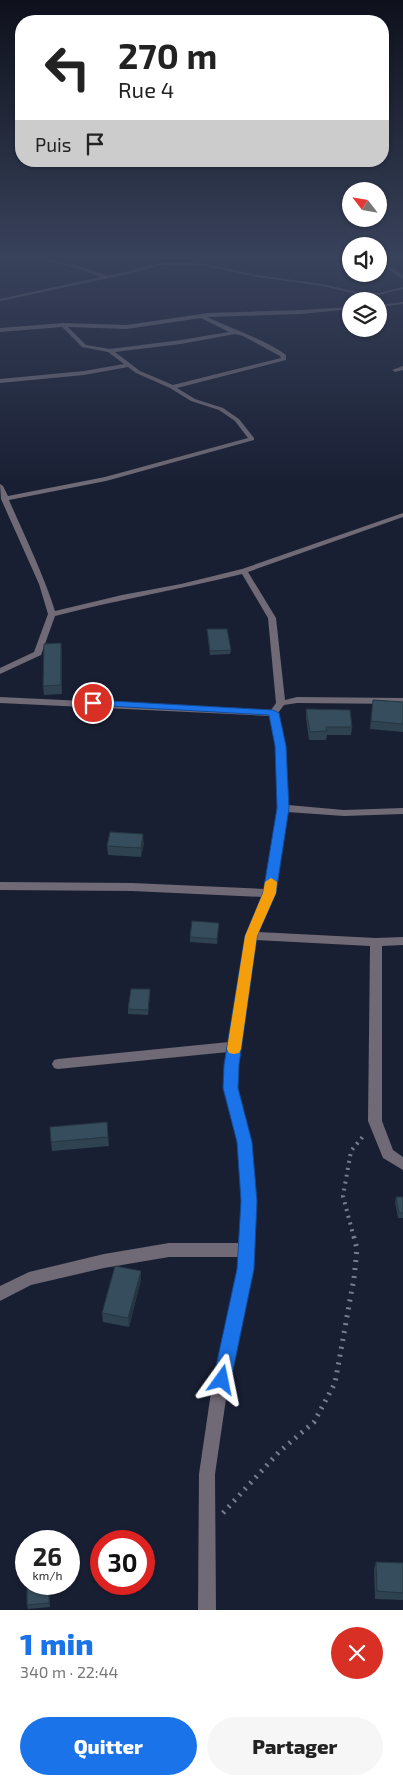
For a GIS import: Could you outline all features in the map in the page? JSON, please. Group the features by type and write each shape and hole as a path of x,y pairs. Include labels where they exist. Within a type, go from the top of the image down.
{"street":[{"path":"72,334 84,346 110,351 224,334"},
{"path":"172,386 231,374 284,359 283,355 242,334"},
{"path":"4,499 106,479 252,438 237,420 221,409 189,399 172,386 138,372 110,351"},
{"path":"0,381 84,373 130,365"},
{"path":"395,370 403,368"},
{"path":"0,486 4,499 43,584 52,614 38,653 0,671"},
{"path":"52,614 244,571 403,516"},
{"path":"207,1610 207,1474 218,1399 246,1269 249,1201 244,1142 231,1088 234,1046 251,936 270,893 283,808 281,746 273,713 280,703 272,618 244,571"},
{"path":"0,700 273,713"},
{"path":"280,703 297,700 403,700"},
{"path":"283,808 344,813 403,811"},
{"path":"0,886 132,887 270,893"},
{"path":"251,936 376,942 403,941"},
{"path":"376,942 375,1121 388,1154 403,1164"},
{"path":"58,1064 234,1046"},
{"path":"0,1294 29,1279 104,1261 169,1250 246,1250"}],"path":[{"path":"219,1518 279,1452 314,1422 335,1383 354,1278 357,1249 343,1196 351,1151 375,1121"}],"building":[{"path":"207,629 227,629 231,650 210,651"},
{"path":"61,643 61,685 43,686 44,644"},
{"path":"373,700 403,702 403,724 371,721"},
{"path":"306,709 350,710 352,727 326,727 327,731 310,732"},
{"path":"110,832 143,834 141,848 107,846"},
{"path":"192,921 219,923 217,939 190,937"},
{"path":"131,989 150,989 148,1010 128,1009"},
{"path":"107,1122 108,1137 51,1142 50,1127"},
{"path":"396,1197 403,1197 403,1213 399,1213"},
{"path":"115,1266 141,1271 128,1318 102,1313"},
{"path":"376,1562 403,1563 403,1593 377,1591"},
{"path":"27,1595 49,1595 49,1603 27,1605"}],"slow traffic":[{"path":"234,1049 251,936 270,893 271,882"}],"route":[{"path":"93,703 273,713 281,746 283,808 270,893 251,936 232,1065 231,1088 244,1142 249,1201 246,1269 222,1380"}]}
